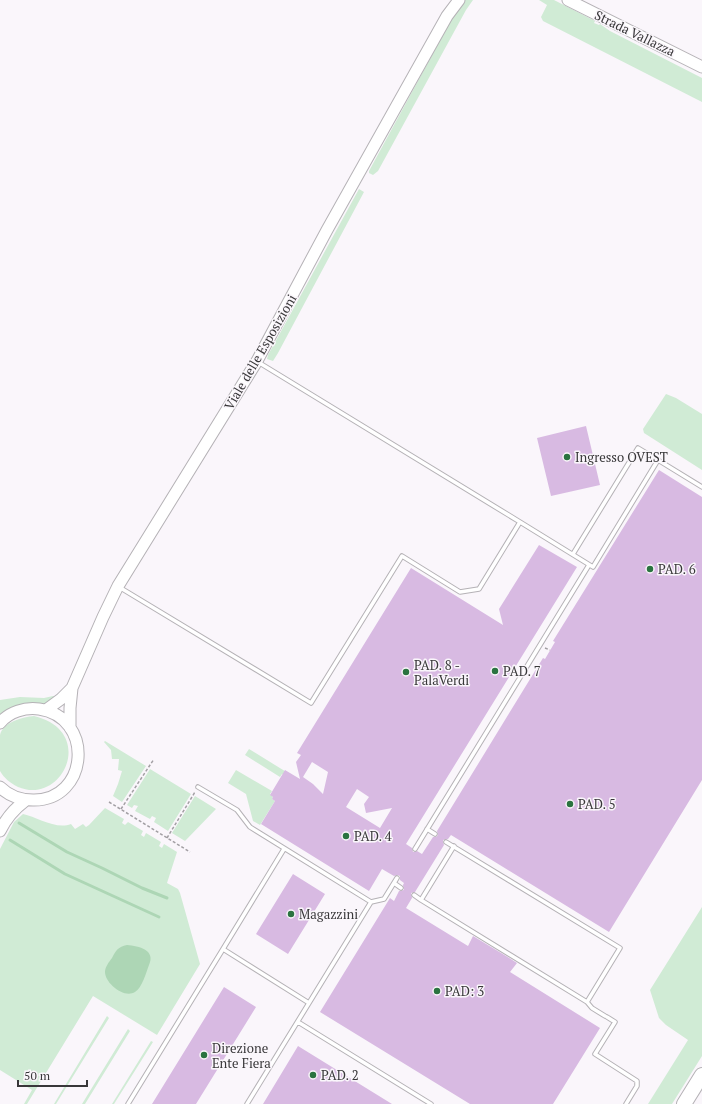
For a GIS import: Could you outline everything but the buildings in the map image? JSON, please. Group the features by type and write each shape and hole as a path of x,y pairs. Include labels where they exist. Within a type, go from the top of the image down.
{"highway":[{"path":"684,1104 702,1075"}],"street":[{"name":"Viale delle Esposizioni","path":"447,16 451,0"},
{"name":"Viale delle Esposizioni","path":"70,728 72,688 118,586 257,361 327,230 447,16 460,0"},
{"name":"Strada Vallazza","path":"568,0 702,67"},
{"name":"Viale delle Esposizioni","path":"46,710 61,699 72,688"},
{"name":"Viale delle Esposizioni","path":"0,723 3,719 17,711 32,708 46,710 64,720 76,739 79,752 78,764 73,777 63,790 48,798 26,800 14,796 0,787"},
{"path":"0,832 5,820 26,800"}],"lane":[{"path":"257,361 593,567 658,460"},
{"path":"573,554 638,448 702,487"},
{"path":"118,586 311,703 402,556 460,592 479,588 520,522"},
{"path":"414,849 590,565"},
{"path":"198,786 237,810 250,827 371,902 384,899 397,878"},
{"path":"427,829 434,834"},
{"path":"446,842 620,948 587,1002"},
{"path":"421,900 454,846"},
{"path":"128,1104 284,849"},
{"path":"394,883 401,888"},
{"path":"414,895 587,1002 592,1008 615,1022 595,1054 637,1081 637,1086 626,1104"},
{"path":"247,1104 371,902"},
{"path":"223,949 309,1003"},
{"path":"298,1022 431,1104"}],"path":[{"path":"121,809 154,759"},
{"path":"167,838 198,786"},
{"path":"109,802 190,852"}],"shaded area":[{"path":"464,0 473,0 466,10 378,171 373,175 369,173 456,11"},
{"path":"539,0 554,0 595,21 594,23 600,24 610,31 702,78 702,102 543,21 541,17 547,5"},
{"path":"359,189 364,192 278,353 273,361 267,359 268,355"},
{"path":"666,394 676,398 702,414 702,470 644,433 643,429"},
{"path":"53,696 59,697 46,705 23,704 0,714 0,700 20,697 44,698"},
{"path":"34,716 53,724 64,736 68,750 66,764 59,777 48,786 34,790 18,787 5,778 0,771 0,735 5,727 14,721"},
{"path":"105,741 146,766 122,802 113,796 122,771 118,770 119,759 112,759 111,750 104,742"},
{"path":"249,749 288,773 286,776 282,774 280,777 245,755"},
{"path":"150,769 191,794 168,831 154,822 156,818 152,816 150,819 135,811 138,806 134,805 132,808 127,805"},
{"path":"236,770 272,791 270,794 273,797 272,799 275,801 260,825 253,821 246,794 228,783"},
{"path":"195,796 216,809 185,841 172,833"},
{"path":"105,808 124,819 122,823 125,825 128,822 143,831 141,835 144,837 146,833 161,842 159,846 162,848 164,844 177,852 167,883 178,889 180,893 200,964 157,1035 93,996 27,1104 24,1104 32,1090 0,1070 0,849 14,822 23,814 53,824 71,824 75,829 83,824 86,827 89,825"},
{"path":"702,907 702,1056 672,1104 648,1104 688,1040 666,1025 659,1018 650,990"},
{"path":"127,945 136,946 145,950 148,952 151,960 142,984 135,992 131,994 121,992 116,989 108,981 105,972 106,966 116,951"},
{"path":"107,1016 109,1018 56,1104 54,1104"},
{"path":"128,1029 130,1031 85,1104 82,1104"},
{"path":"151,1041 153,1042 114,1104 112,1104"}],"waterway":[{"path":"19,823 67,852 142,888 167,898"},
{"path":"10,840 65,874 159,917"}],"place":[{"name":"Ingresso OVEST","path":"567,457"},
{"name":"PAD. 6","path":"650,569"},
{"name":"PAD. 7","path":"495,671"},
{"name":"PAD. 8 - PalaVerdi","path":"406,672"},
{"name":"PAD. 5","path":"570,804"},
{"name":"PAD. 4","path":"346,836"},
{"name":"Magazzini","path":"291,914"},
{"name":"PAD: 3","path":"437,991"},
{"name":"Direzione Ente Fiera","path":"204,1055"},
{"name":"PAD. 2","path":"313,1075"}]}
